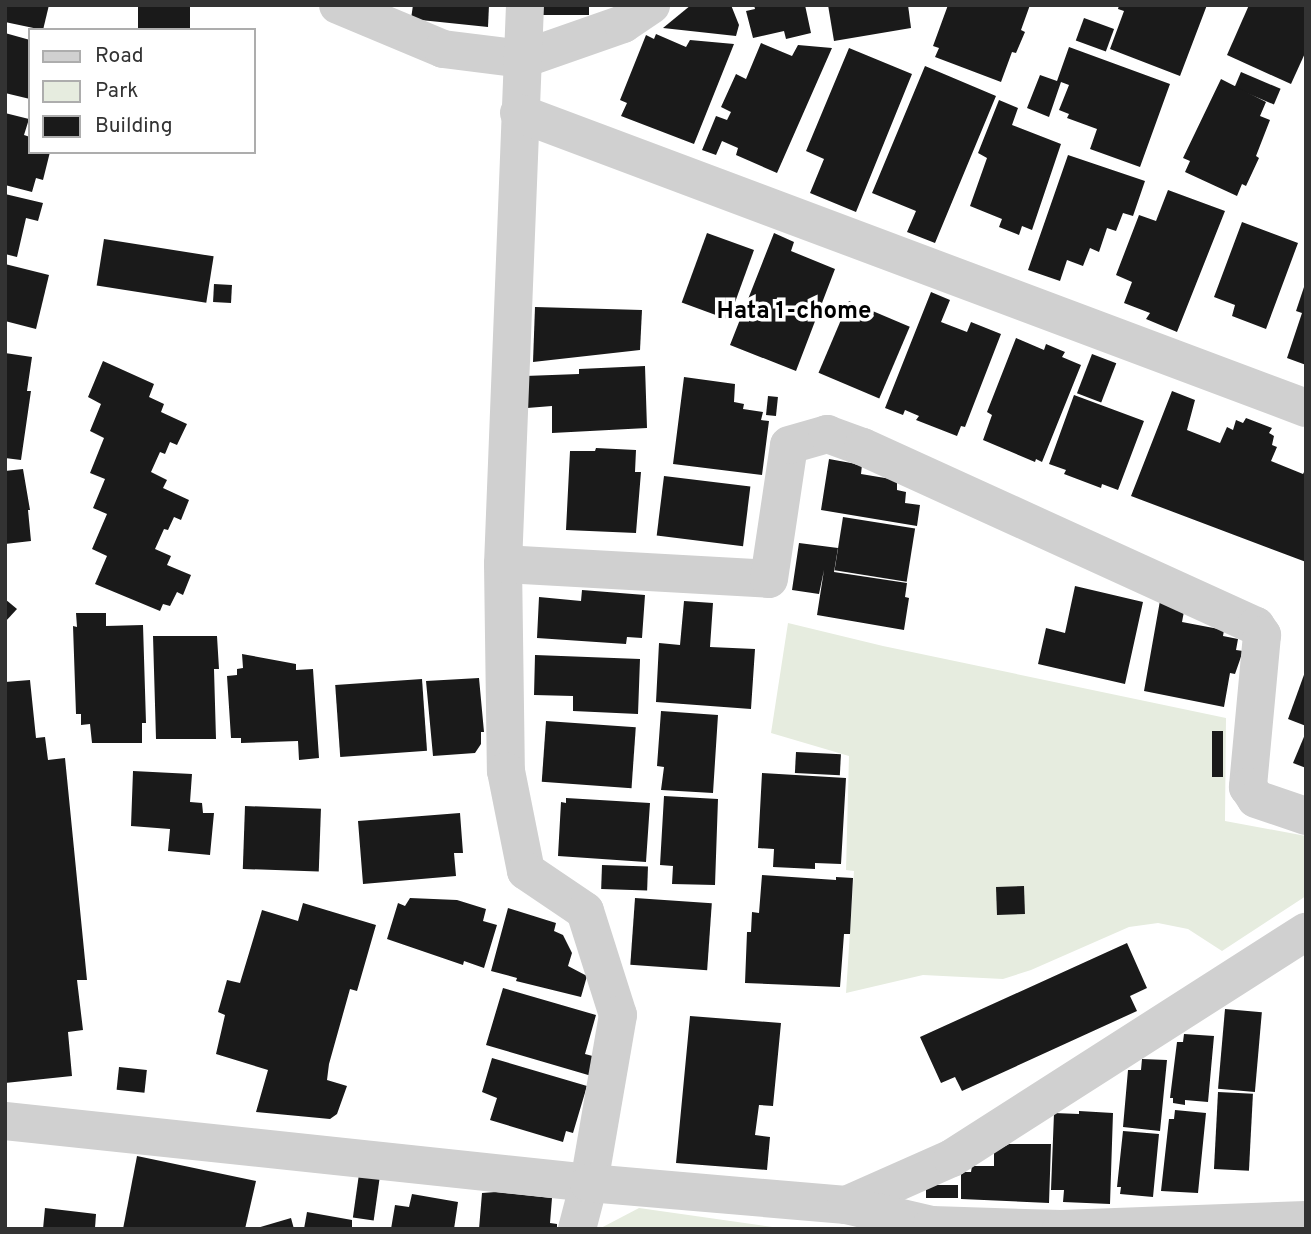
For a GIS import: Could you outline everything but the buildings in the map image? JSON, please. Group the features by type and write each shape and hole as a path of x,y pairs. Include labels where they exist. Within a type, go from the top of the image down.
{"street":[{"path":"338,5 443,49 523,59 623,24 652,5"},
{"path":"524,5 503,564 506,771 526,871 585,911 618,1015 589,1183 577,1229"},
{"path":"519,113 1306,408"},
{"path":"503,564 769,579 789,445 827,435 863,447 1256,626 1262,635 1248,787 1256,799 1306,816"},
{"path":"846,1206 951,1158 1306,932"},
{"path":"5,1121 589,1183 846,1206 932,1225 1061,1229 1306,1220"}],"green space":[{"path":"788,623 883,646 1226,718 1225,821 1306,836 1306,896 1222,951 1188,929 1158,923 1129,927 1031,970 1003,979 923,975 846,993 854,871 846,870 849,756 771,733"},
{"path":"639,1208 786,1229 599,1229"}],"district":[{"name":"Hata 1-chome","path":"794,313"}]}
